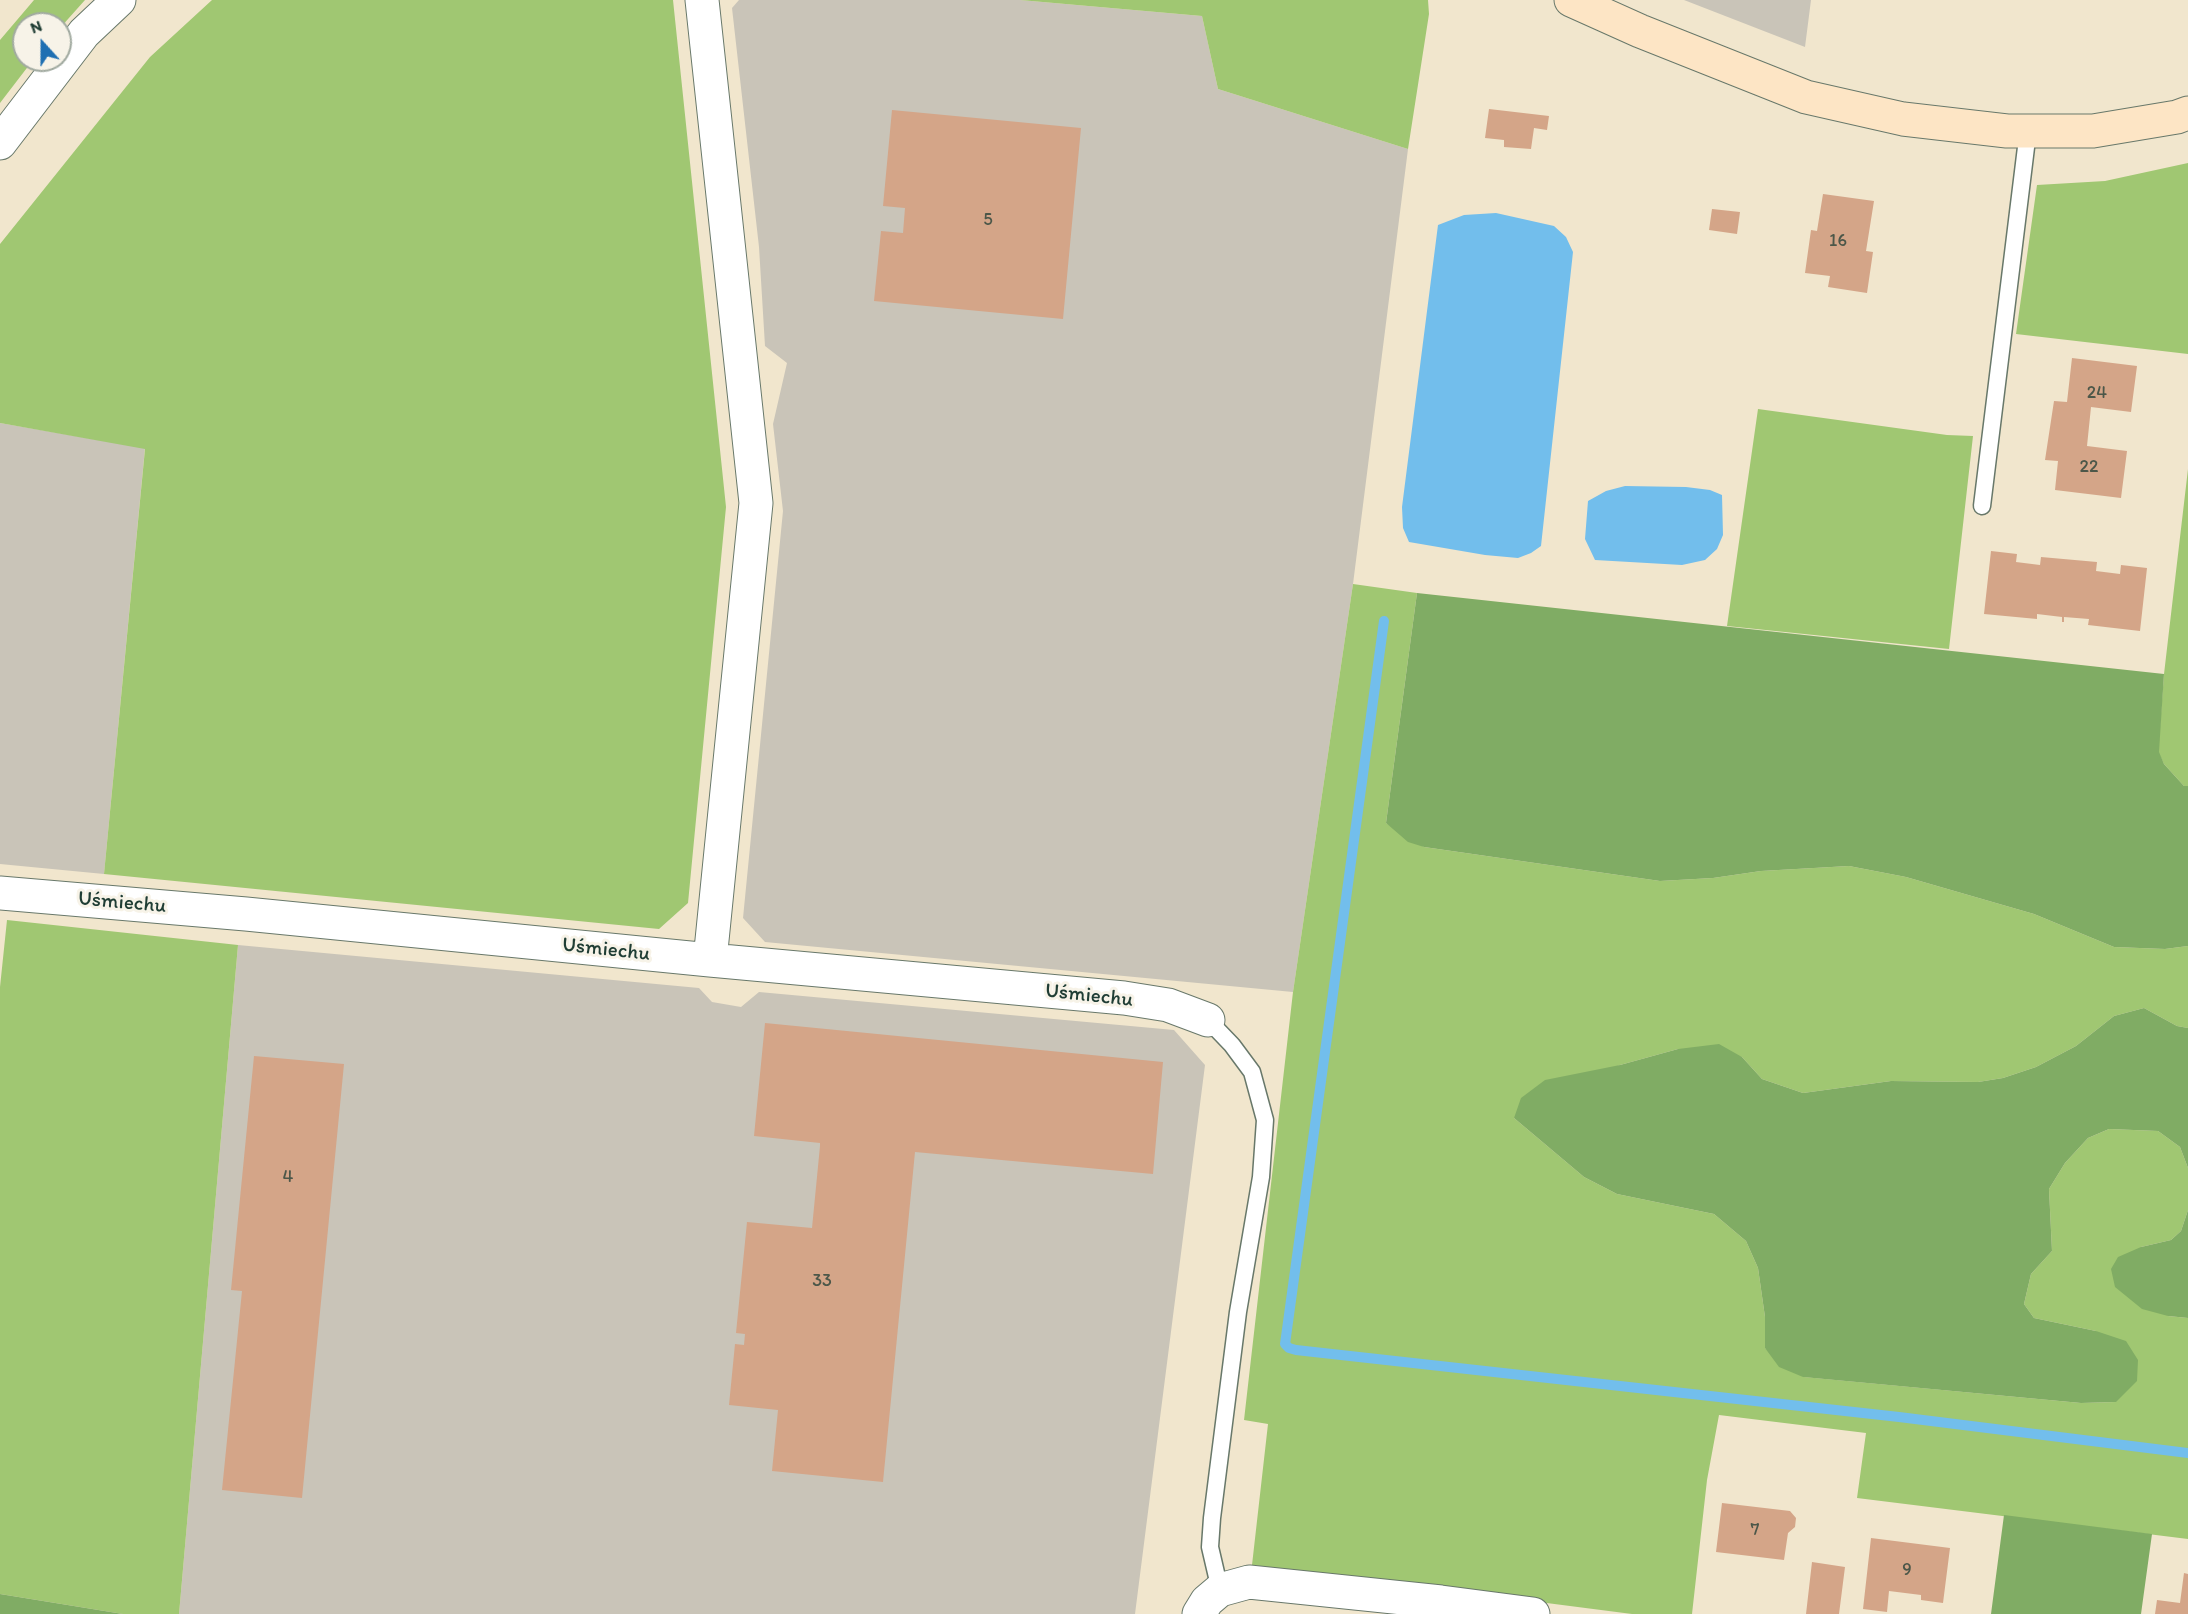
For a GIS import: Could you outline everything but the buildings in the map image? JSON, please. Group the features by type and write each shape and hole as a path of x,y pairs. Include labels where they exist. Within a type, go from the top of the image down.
{"street":[{"path":"0,143 84,33 120,0"},
{"path":"702,0 756,502 710,960"},
{"path":"1571,0 1640,31 1806,97 1903,119 2007,131 2093,131 2177,117 2188,113"},
{"name":"Uśmiechu","path":"0,893 246,914 1124,998 1168,1005 1208,1020"},
{"path":"1199,1614 1207,1601 1220,1590 1249,1582 1533,1614"}],"lane":[{"path":"1982,506 2028,131"},
{"path":"1208,1020 1232,1045 1252,1072 1265,1120 1261,1177 1238,1312 1212,1518 1210,1547 1220,1590"}],"shaded area":[{"path":"739,0 1020,0 1202,16 1218,89 1408,149 1353,584 1293,992 765,942 743,918 783,511 773,424 787,363 765,346 759,247 732,8"},
{"path":"1684,0 1811,0 1805,47"},
{"path":"0,423 145,448 104,874 0,864"},
{"path":"238,945 699,988 712,1002 741,1007 759,992 1174,1030 1205,1065 1135,1614 179,1614"}],"green space":[{"path":"34,0 85,0 72,15 72,12 24,12"},
{"path":"212,0 673,0 726,507 688,903 659,929 104,874 145,449 0,423 0,244 150,57"},
{"path":"1020,0 1428,0 1429,14 1408,149 1218,89 1202,16"},
{"path":"12,26 12,72 24,72 0,103 0,40"},
{"path":"2188,163 2188,354 2016,334 2037,185 2105,181"},
{"path":"1758,409 1947,435 1973,436 1949,649 1727,626"},
{"path":"2188,469 2188,786 2184,786 2164,764 2158,752 2164,674"},
{"path":"1353,584 1417,593 1386,823 1424,847 1660,881 1713,878 1761,871 1849,866 1906,877 2034,914 2114,947 2165,949 2188,946 2188,1028 2177,1026 2144,1008 2114,1016 2076,1046 2036,1067 2003,1078 1978,1082 1891,1081 1803,1093 1762,1079 1742,1057 1678,1049 1620,1065 1514,1118 1584,1177 1617,1194 1714,1214 1746,1241 1758,1268 1765,1317 1765,1348 1804,1377 2081,1403 2116,1402 2096,1331 2034,1318 2024,1304 2031,1274 2052,1251 2049,1189 2065,1163 2088,1138 2109,1129 2158,1131 2180,1147 2188,1168 2188,1210 2181,1231 2171,1240 2141,1247 2168,1316 2188,1318 2188,1539 1857,1498 1866,1433 1719,1415 1707,1480 1692,1614 1632,1614 1252,1565 1268,1424 1244,1420 1293,992"},
{"path":"1417,593 2164,674 2159,752 2164,764 2184,786 2188,786 2188,946 2165,949 2114,947 2034,914 1906,877 1849,866 1761,871 1713,878 1660,881 1424,847 1408,842 1386,823"},
{"path":"7,920 238,945 179,1614 123,1614 0,1594 0,987"},
{"path":"2144,1008 2177,1026 2188,1028 2188,1168 2180,1147 2158,1131 2109,1129 2088,1138 2065,1163 2049,1189 2052,1251 2031,1274 2024,1304 2034,1318 2096,1331 2126,1341 2138,1360 2137,1381 2116,1402 2081,1403 1803,1377 1779,1367 1765,1348 1765,1317 1758,1268 1746,1241 1714,1214 1617,1194 1584,1177 1514,1118 1521,1098 1545,1080 1620,1065 1678,1049 1719,1044 1742,1057 1762,1079 1803,1093 1891,1081 1978,1082 2003,1078 2036,1067 2076,1046 2114,1016"},
{"path":"2188,1210 2188,1318 2168,1316 2142,1309 2115,1287 2111,1269 2118,1257 2141,1247 2171,1240 2181,1231"},
{"path":"2004,1515 2152,1534 2141,1614 1991,1614"},
{"path":"0,1594 123,1614 0,1614"}],"water":[{"path":"1496,213 1554,226 1566,237 1573,252 1541,546 1518,558 1485,555 1409,542 1403,528 1402,507 1438,225 1464,215"},
{"path":"1625,486 1686,487 1710,490 1722,495 1723,535 1717,549 1705,560 1682,565 1595,560 1585,539 1588,501 1606,491"}],"waterway":[{"path":"1384,621 1285,1344 1296,1350 1899,1417 2188,1453"}]}
